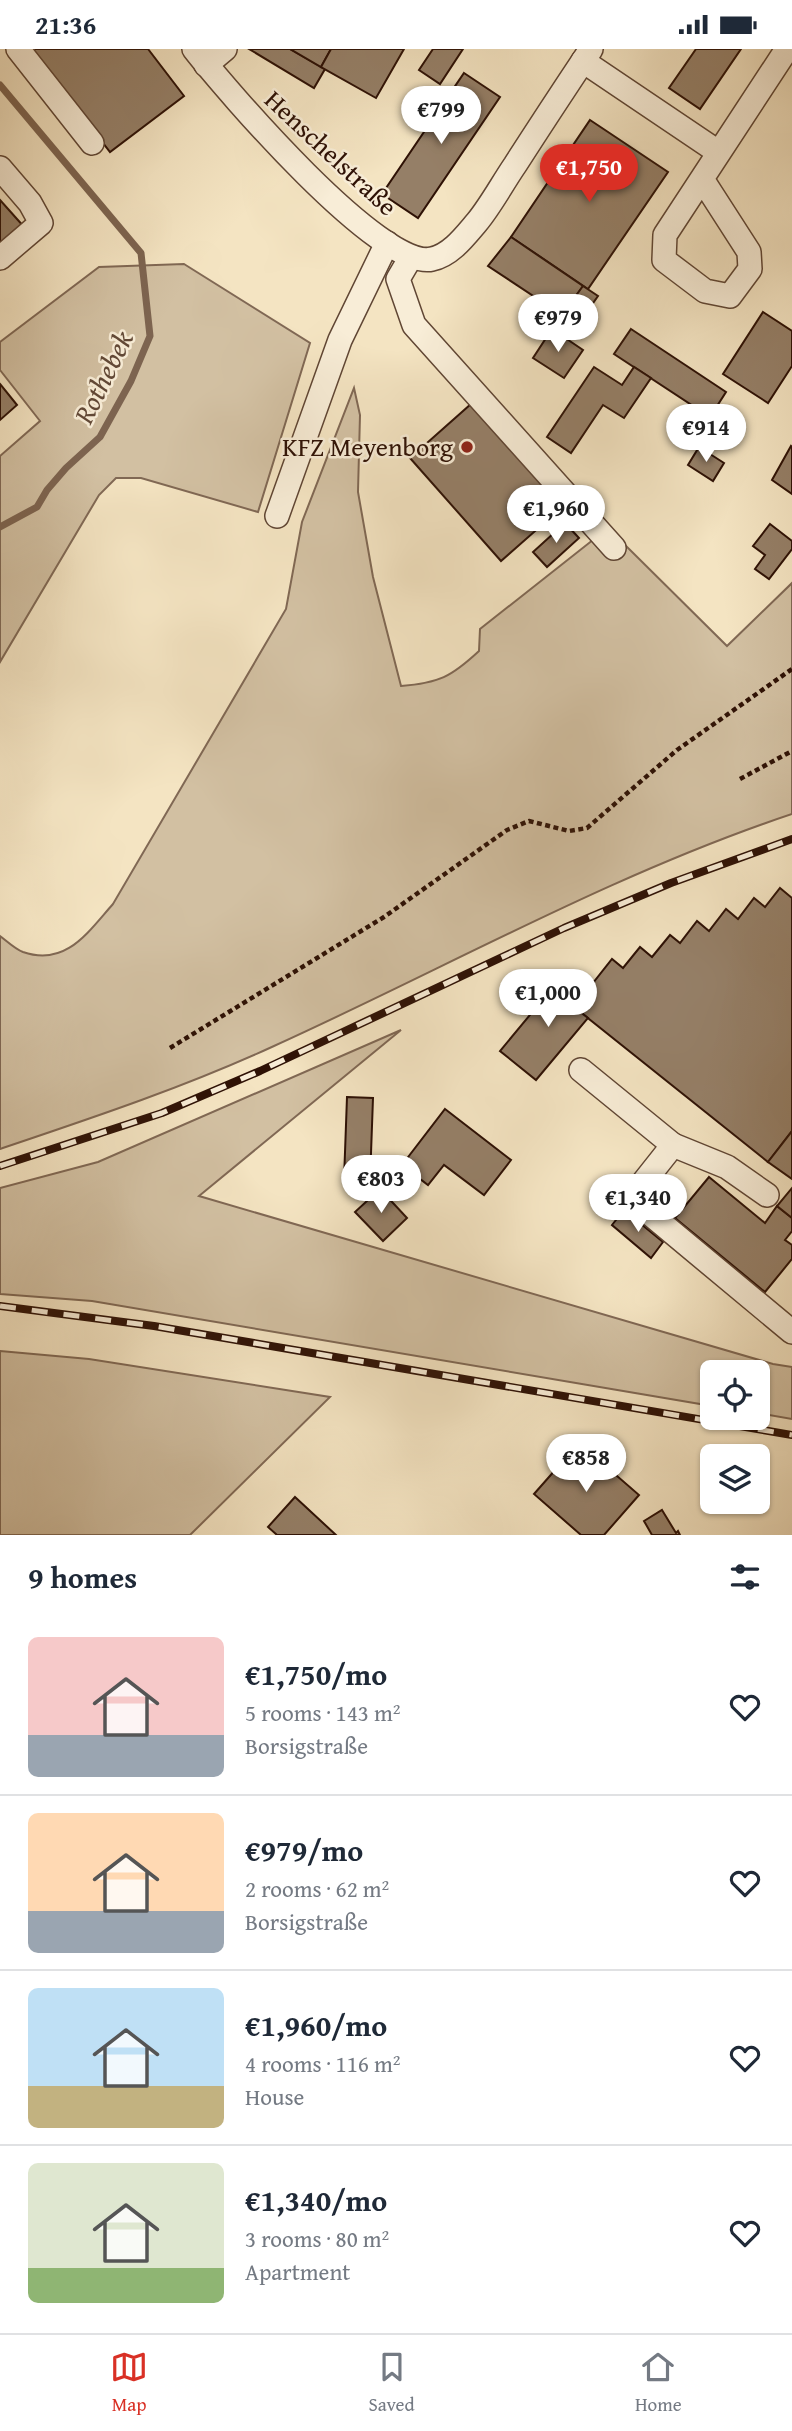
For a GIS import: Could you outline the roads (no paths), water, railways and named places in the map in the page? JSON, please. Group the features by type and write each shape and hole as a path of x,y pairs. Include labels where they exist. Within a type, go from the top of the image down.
{"street":[{"path":"18,49 92,143"},
{"path":"200,57 225,49"},
{"path":"702,179 749,252 750,269 730,296 705,291 664,260 665,235 718,152 788,49"},
{"path":"614,548 414,325 398,279 411,257 431,260 450,251 478,220 587,55 718,152"},
{"name":"Henschelstraße","path":"200,57 279,149 337,203 387,243 411,257"},
{"path":"0,168 30,203 41,223 0,258"},
{"path":"277,516 340,339 387,243"},
{"path":"581,1070 673,1145 727,1167 767,1195"},
{"path":"673,1145 631,1198 792,1332"}],"waterway":[{"name":"Rothebek","path":"0,85 141,253 150,336 131,381 100,437 66,468 47,490 37,507 0,527"}],"railway":[{"path":"0,1166 162,1113 260,1071 564,928 671,883 792,839"},
{"path":"0,1306 154,1326 792,1435"}],"place":[{"name":"KFZ Meyenborg","path":"467,447"}]}
